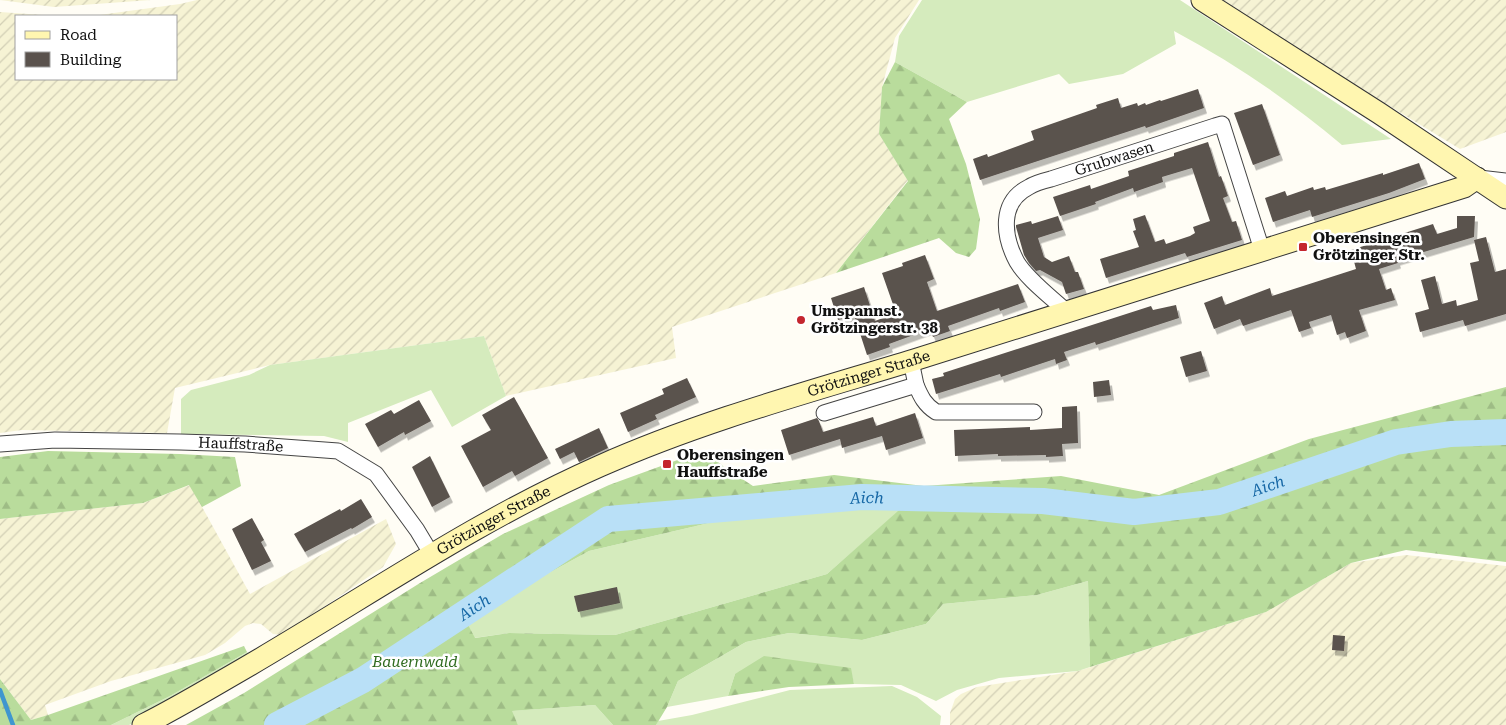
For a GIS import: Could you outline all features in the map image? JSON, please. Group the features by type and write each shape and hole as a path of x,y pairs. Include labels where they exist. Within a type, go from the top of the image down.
{"main road":[{"path":"1202,0 1379,113 1506,198"},
{"name":"Grötzinger Straße","path":"143,725 292,640 432,554 558,485 652,444 830,385 1464,187 1478,178"}],"street":[{"name":"Grubwasen","path":"1066,311 1028,276 1017,263 1006,227 1006,214 1018,194 1028,187 1051,179 1215,126 1222,124 1262,250"},
{"path":"1478,178 1506,181"},
{"path":"911,361 921,398 928,407 936,412 1034,412"},
{"path":"824,414 916,385"},
{"name":"Hauffstraße","path":"0,444 55,440 180,442 245,444 338,451 376,474 432,554"}],"shaded area":[{"path":"0,0 151,0 54,7"},
{"path":"197,0 919,0 895,38 882,87 879,134 908,180 836,273 672,327 676,358 506,396 484,336 270,365 175,388 167,433 22,430 0,433 0,12 44,15 15,15 15,80 178,80 178,15 99,15"},
{"path":"1216,0 1506,0 1506,132 1460,149"},
{"path":"190,485 250,594 386,519 396,544 383,567 282,635 273,634 261,624 253,623 245,626 225,643 205,655 111,681 45,705 48,715 31,720 0,679 0,519 143,503"},
{"path":"1406,555 1506,566 1506,725 950,725 950,713 955,699 961,694 977,687 1078,671 1266,612 1351,563"}],"green space":[{"path":"922,0 1180,0 1391,139 1342,145 1261,84 1218,56 1174,31 1176,44 1123,74 1069,84 1059,74 967,102 895,62 899,36"},
{"path":"895,62 967,102 949,119 966,164 980,219 976,249 969,257 956,253 939,238 836,273 908,181 879,134 882,87"},
{"path":"484,336 506,396 452,427 431,390 348,423 348,442 324,436 181,434 181,399 191,390 249,375 270,365"},
{"name":"Bauernwald","path":"1506,387 1506,562 1406,550 1351,563 1266,612 1090,667 1088,581 1037,595 943,604 926,624 862,640 789,633 746,642 678,681 667,707 656,725 613,725 595,705 512,711 518,725 186,725 244,693 420,583 503,534 609,485 705,450 724,467 753,486 834,475 924,486 1061,476 1159,495 1309,439","holes":["907,503 827,574 615,635 509,633 475,638 465,619 589,551 739,516"]},
{"path":"48,451 235,457 241,486 202,507 189,485 143,503 0,519 0,457"},
{"path":"908,503 827,574 615,635 509,633 474,638 465,619 589,551 739,516"},
{"path":"1088,581 1090,667 1078,671 999,678 957,690 936,701 901,685 854,684 850,668 735,674 728,696 667,707 678,681 746,642 789,633 862,640 926,624 943,604 1037,595"},
{"path":"244,646 247,652 170,696 111,725 0,725 0,679 31,720"},
{"path":"247,652 250,655 140,720 129,725 111,725 170,696"},
{"path":"764,656 851,668 854,684 789,687 728,696 735,674"},
{"path":"892,686 917,697 941,716 940,725 656,725 658,721 692,715 790,690"},
{"path":"595,705 613,725 518,725 511,711"}],"building":[{"path":"1198,89 1204,108 980,180 973,159 987,154 988,157 1034,140 1031,131 1097,108 1096,105 1118,98 1121,108 1137,103 1138,106 1145,103 1146,105"},
{"path":"1262,104 1280,155 1253,165 1234,113"},
{"path":"1208,142 1219,177 1221,176 1228,196 1223,198 1232,222 1236,221 1242,240 1187,257 1185,253 1106,278 1100,259 1139,247 1133,231 1136,230 1133,219 1145,215 1155,242 1164,239 1166,244 1190,236 1195,233 1193,227 1210,221 1192,168 1162,177 1163,182 1134,192 1133,188 1095,202 1096,204 1060,216 1053,197 1090,185 1091,189 1129,176 1128,171 1174,156 1174,153"},
{"path":"1419,163 1425,179 1389,193 1312,217 1310,210 1273,222 1265,198 1285,191 1287,196 1313,187 1314,190 1325,187 1326,190"},
{"path":"1058,216 1063,230 1038,238 1044,257 1052,262 1069,256 1075,272 1078,272 1084,289 1066,294 1062,282 1040,270 1036,271 1029,263 1024,255 1016,227 1016,225 1031,221 1032,224"},
{"path":"1457,216 1475,216 1474,237 1397,260 1398,263 1379,269 1386,290 1391,288 1395,300 1359,310 1366,331 1347,338 1345,332 1337,335 1331,315 1309,322 1311,328 1299,332 1291,310 1243,326 1240,319 1214,329 1204,303 1222,296 1225,305 1270,288 1272,296 1356,269 1351,250 1433,224 1437,234 1457,228"},
{"path":"1486,237 1495,272 1506,269 1506,314 1465,326 1463,320 1420,332 1415,313 1429,309 1421,280 1435,276 1442,304 1456,300 1457,306 1478,300 1470,263 1479,261 1474,240"},
{"path":"925,255 934,279 927,282 937,311 1018,284 1025,302 1000,311 999,308 948,326 950,331 933,337 930,329 889,344 890,347 867,355 854,315 838,320 831,298 864,287 875,321 896,313 882,273 903,266 902,263"},
{"path":"1176,305 1179,318 1096,345 1095,342 1064,352 1067,360 1056,364 1055,359 1001,377 1000,374 936,394 932,379 944,376 943,373 1151,306 1153,310"},
{"path":"1201,351 1207,371 1186,377 1180,357"},
{"path":"687,378 696,397 655,415 657,419 628,432 620,413 664,394 662,389"},
{"path":"1109,380 1111,395 1094,397 1093,382"},
{"path":"514,397 548,458 515,476 512,471 483,487 461,446 491,430 482,415"},
{"path":"419,400 431,421 405,435 404,432 378,447 365,424 391,410 394,414"},
{"path":"1077,406 1078,443 1062,444 1063,456 998,456 998,454 955,456 954,430 1030,427 1030,430 1062,428 1062,407"},
{"path":"915,413 923,438 886,450 882,436 842,448 840,439 789,455 781,430 817,418 823,432 873,417 876,426"},
{"path":"599,428 608,448 579,462 574,452 560,459 555,449"},
{"path":"430,456 450,497 432,507 412,467"},
{"path":"361,499 372,517 305,552 294,534"},
{"path":"252,518 264,540 261,542 271,561 252,570 232,529"},
{"path":"617,587 620,603 578,612 574,596"},
{"path":"1333,635 1345,636 1344,651 1332,650"}],"waterway":[{"name":"Aich","path":"277,725 363,680 608,519 862,497 1043,501 1134,512 1219,502 1396,442 1451,434 1506,432"},
{"path":"0,690 13,725"}],"place":[{"name":"Oberensingen Grötzinger Str.","path":"1303,247"},
{"name":"Umspannst. Grötzingerstr. 38","path":"801,320"},
{"name":"Oberensingen Hauffstraße","path":"667,464"}]}
